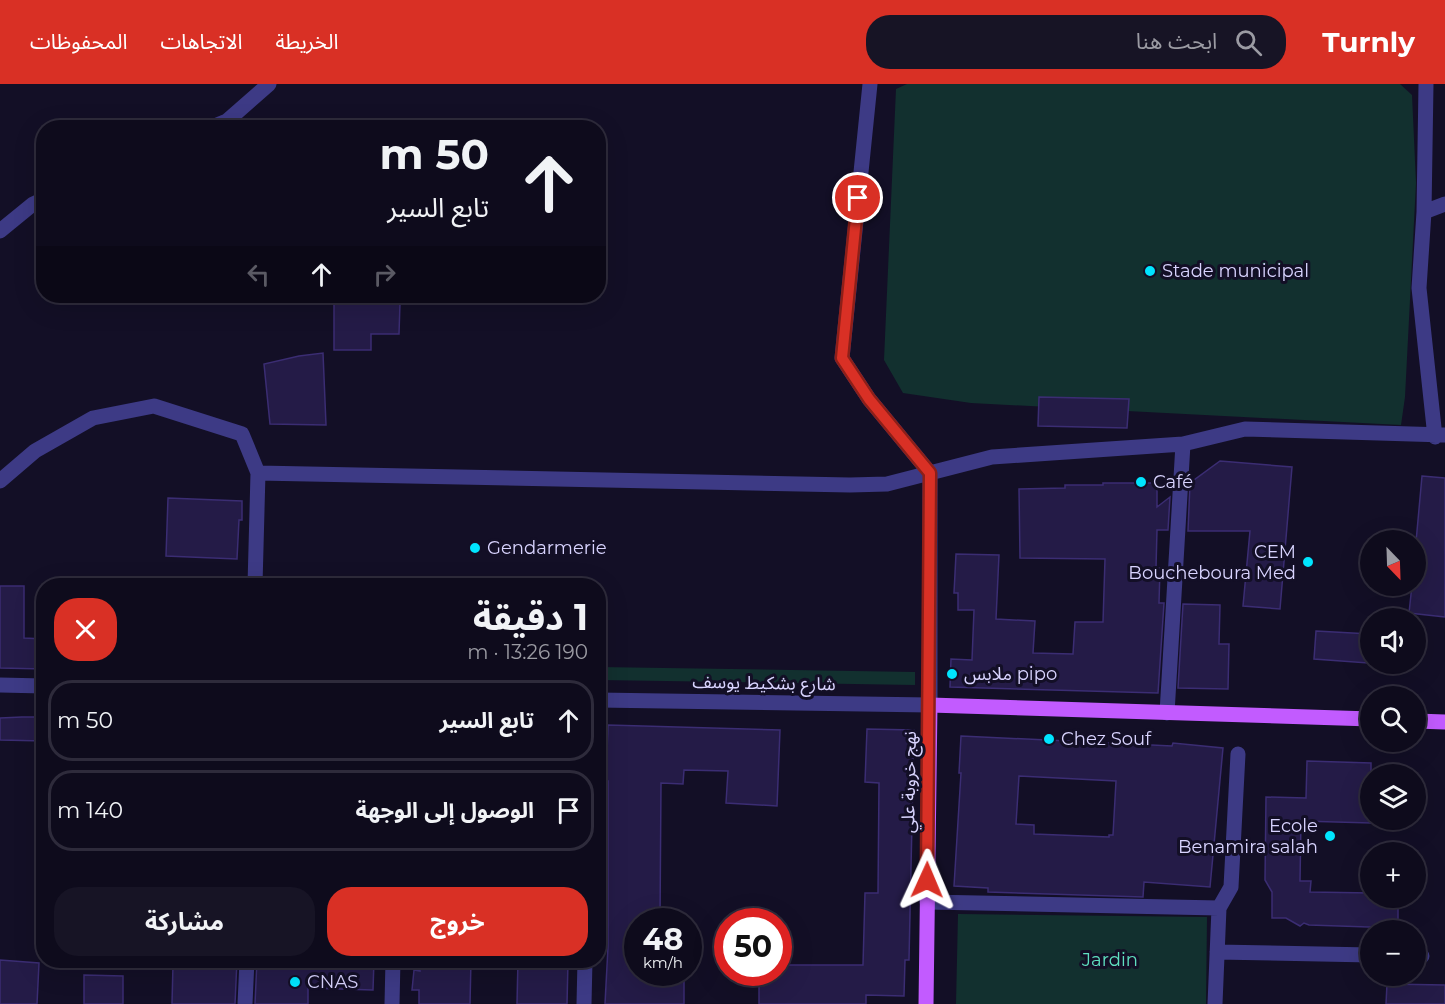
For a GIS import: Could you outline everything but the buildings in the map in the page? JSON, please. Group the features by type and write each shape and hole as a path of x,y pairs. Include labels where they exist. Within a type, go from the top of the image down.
{"main road":[{"path":"930,705 1360,719"},
{"name":"نهج خروبة علي","path":"926,1004 930,705"},
{"path":"1426,721 1445,722"}],"street":[{"path":"228,120 269,84"},
{"path":"870,84 842,358 869,399 930,473 930,705"},
{"path":"258,473 887,484 992,457 1183,444 1245,429 1440,436 1419,288 1424,212 1426,84"},
{"path":"0,231 36,203"},
{"path":"1424,212 1445,204"},
{"path":"0,481 35,451 93,418 154,406 242,434 258,473 255,578"},
{"path":"1167,713 1183,444"},
{"path":"0,685 36,686"},
{"name":"شارع بشكيط يوسف","path":"606,700 930,705"},
{"path":"1215,1004 1219,908 1231,887 1238,754"},
{"path":"927,902 1219,908"},
{"path":"1217,952 1360,955"},
{"path":"245,1004 247,968"},
{"path":"392,1004 393,968"},
{"path":"584,1004 585,968"}],"green space":[{"name":"Stade municipal","path":"907,84 1400,84 1412,95 1416,183 1405,397 1401,425 971,403 903,393 884,360 896,89"},
{"path":"606,667 915,672 915,685 606,680"},
{"name":"Jardin","path":"958,914 1207,917 1206,1004 956,1004"}],"place":[{"name":"Stade municipal","path":"1150,271"},
{"name":"Café","path":"1141,482"},
{"name":"Gendarmerie","path":"475,548"},
{"name":"CEM Boucheboura Med","path":"1308,562"},
{"name":"ملابس pipo","path":"952,674"},
{"name":"Chez Souf","path":"1049,739"},
{"name":"Ecole Benamira salah","path":"1330,836"},
{"name":"CNAS","path":"295,982"}],"route":[{"path":"858,198 842,358 869,399 930,473 927,880"}]}
